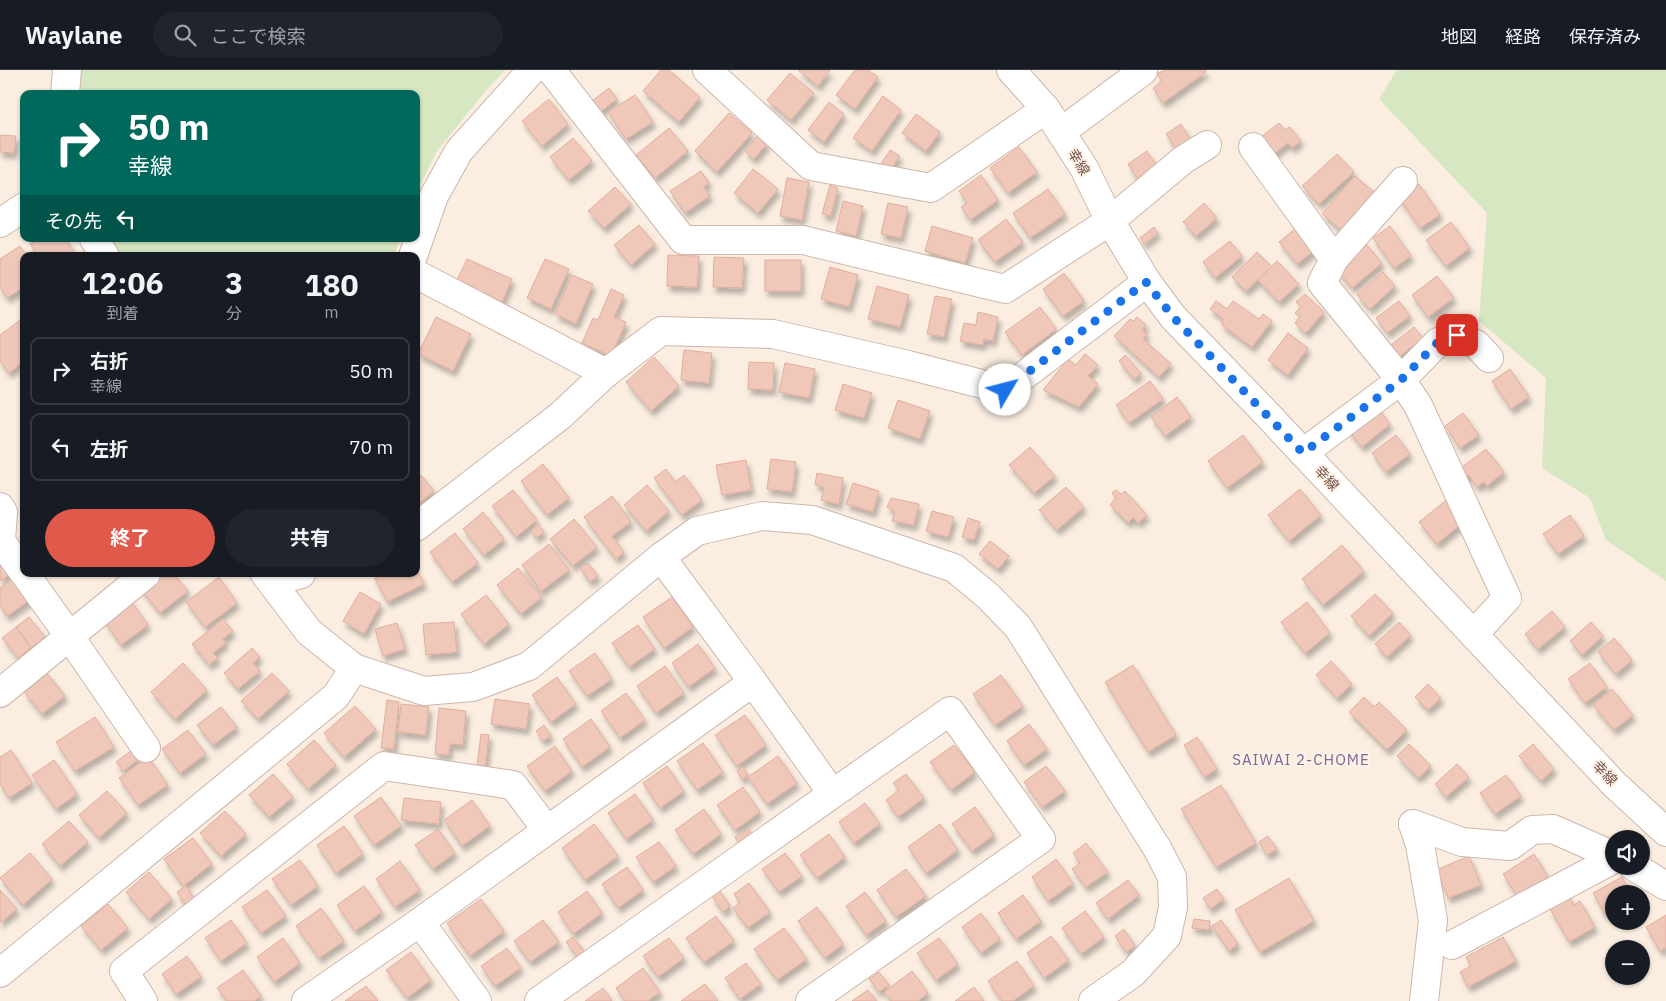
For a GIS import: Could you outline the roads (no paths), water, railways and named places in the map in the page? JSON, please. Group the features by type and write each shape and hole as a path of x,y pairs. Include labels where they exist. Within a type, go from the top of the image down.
{"street":[{"path":"65,90 67,70"},
{"path":"420,236 434,196 459,152 532,70"},
{"path":"551,70 682,240 803,240 1006,289 1110,221 1183,160 1207,145"},
{"path":"707,70 811,166 931,188 1046,109"},
{"name":"幸線","path":"1011,70 1046,109 1084,168 1110,221 1146,282 1173,317 1614,784 1666,832"},
{"path":"1061,132 1143,70"},
{"path":"1253,147 1334,259"},
{"path":"1403,181 1334,259 1322,283 1401,380 1418,404 1507,598 1474,634"},
{"path":"0,223 20,210"},
{"path":"420,276 606,373"},
{"path":"420,524 560,416 606,373 661,331 773,334 908,364 1005,390 1146,282"},
{"path":"1303,453 1401,380 1438,342 1457,335 1477,345 1489,358"},
{"path":"0,507 3,512 0,540 20,568"},
{"path":"269,578 309,632 354,668 424,691 473,688 529,666 662,557 698,531 762,516 812,520 954,568 988,596 1018,627 1157,848 1172,877 1173,907 1167,936 1133,973 1093,1001"},
{"path":"0,540 20,535"},
{"path":"662,557 832,793"},
{"path":"27,577 146,748"},
{"path":"0,693 142,577"},
{"path":"0,973 336,696 354,668"},
{"path":"306,1001 420,922 753,682"},
{"path":"539,1001 950,711 1041,839 810,1001"},
{"path":"143,1001 124,971 384,766 513,785 547,830"},
{"path":"1424,1001 1433,920 1420,845 1413,824 1462,842 1510,846 1532,830 1553,829 1605,853"},
{"path":"1452,945 1605,862"},
{"path":"1648,875 1666,886"},
{"path":"420,922 477,1001"}],"district":[{"name":"SAIWAI 2-CHOME","path":"1301,760"}]}
